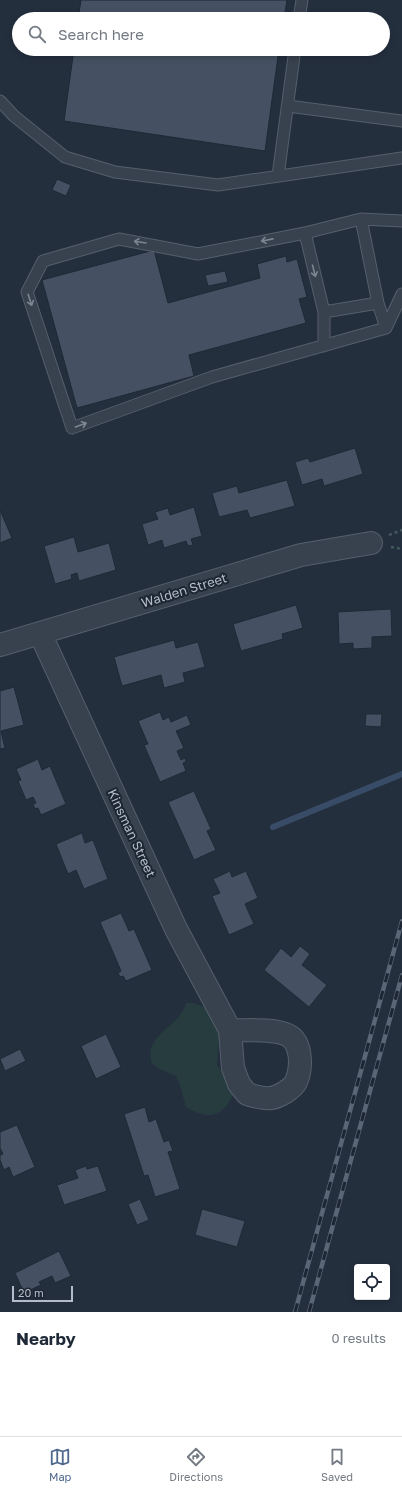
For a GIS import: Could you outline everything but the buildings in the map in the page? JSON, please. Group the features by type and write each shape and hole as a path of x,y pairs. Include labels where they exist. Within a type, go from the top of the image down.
{"street":[{"name":"Walden Street","path":"0,645 301,555 371,543"},
{"name":"Kinsman Street","path":"40,633 176,929 230,1030"}],"lane":[{"path":"300,12 302,0"},
{"path":"278,176 294,56"},
{"path":"0,101 14,116 65,157 115,172 218,185 402,158"},
{"path":"288,106 402,121"},
{"path":"402,221 361,219 305,233 198,254 119,239 43,261 28,292 72,428 212,377 386,328 402,294"},
{"path":"361,219 378,303 386,328"},
{"path":"305,233 324,312 324,346"},
{"path":"324,312 378,303"}],"green space":[{"path":"186,1003 194,1003 216,1012 219,1038 217,1065 226,1078 233,1095 229,1103 224,1108 214,1114 201,1114 186,1107 176,1076 159,1069 151,1062 151,1051 154,1043 158,1037 180,1016"}],"waterway":[{"path":"273,827 402,774"}],"railway":[{"path":"295,1312 402,921"},
{"path":"309,1312 402,975"}]}
